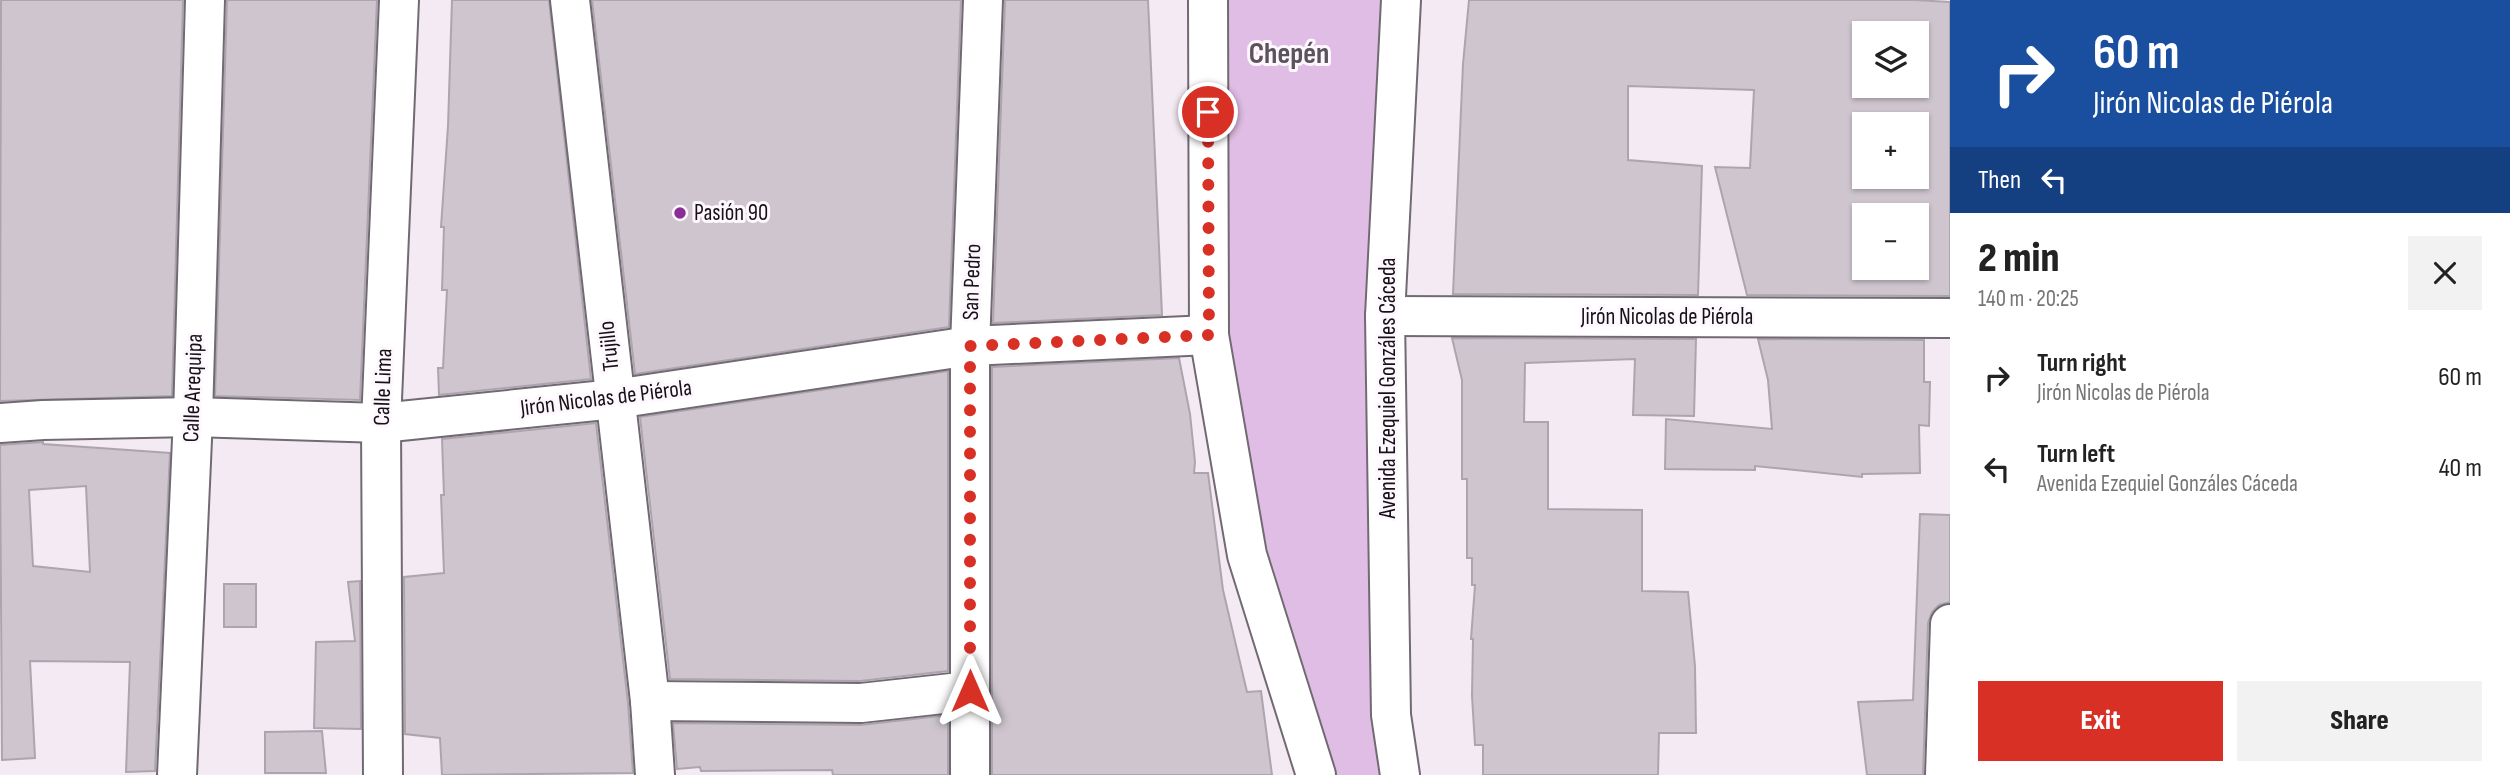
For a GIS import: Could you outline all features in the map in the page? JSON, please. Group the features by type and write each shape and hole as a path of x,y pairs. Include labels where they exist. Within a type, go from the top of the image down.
{"street":[{"name":"Calle Arequipa","path":"177,775 193,417 205,0"},
{"name":"Calle Lima","path":"383,775 381,423 398,0"},
{"name":"Trujillo","path":"570,0 650,701 655,775"},
{"name":"San Pedro","path":"970,775 970,346 983,0"},
{"path":"1208,0 1209,335 1247,555 1316,775"},
{"name":"Avenida Ezequiel Gonzáles Cáceda","path":"1399,775 1391,715 1385,316 1401,0"},
{"name":"Jirón Nicolas de Piérola","path":"1385,316 1950,318"},
{"name":"Jirón Nicolas de Piérola","path":"0,423 193,417 381,423 615,399 970,346 1209,335"},
{"path":"1945,775 1950,624"},
{"path":"650,701 861,703 970,691"}],"shaded area":[{"path":"1208,0 1401,0 1400,775 1316,775 1209,335"}],"building":[{"path":"1,0 183,0 172,396 0,401"},
{"path":"227,0 377,0 360,400 215,396"},
{"path":"452,0 549,0 591,379 439,395 438,368 443,368 447,290 442,290 444,227 441,227 448,126"},
{"path":"592,0 961,0 949,327 635,374"},
{"path":"1005,0 1148,0 1162,315 993,323"},
{"path":"1469,0 1950,2 1950,296 1747,295 1715,167 1750,168 1754,90 1628,86 1628,160 1702,166 1698,295 1453,294 1463,64"},
{"path":"1452,338 1696,339 1694,416 1633,415 1635,359 1525,363 1524,422 1548,422 1548,509 1642,510 1642,591 1688,592 1695,666 1696,733 1659,733 1658,775 1483,775 1483,745 1475,745 1472,696 1471,639 1475,585 1472,585 1472,558 1467,558 1467,479 1462,479 1462,380"},
{"path":"1758,339 1924,340 1924,382 1930,382 1929,426 1919,425 1920,473 1862,474 1862,477 1755,466 1755,470 1665,469 1666,419 1772,429 1768,380"},
{"path":"1179,358 1190,414 1194,473 1208,473 1223,590 1247,692 1261,691 1272,775 992,775 992,367"},
{"path":"948,371 948,671 860,681 670,679 640,417"},
{"path":"596,423 628,703 633,773 442,775 440,738 405,734 404,577 444,573 442,439"},
{"path":"43,442 170,453 155,771 126,772 130,662 30,661 35,758 2,760 0,445","holes":["86,486 90,572 33,566 29,490"]},
{"path":"1920,514 1950,515 1950,602 1939,605 1932,612 1928,623 1923,775 1867,775 1858,702 1913,700"},
{"path":"360,581 361,729 314,728 316,642 355,641 348,582"},
{"path":"224,584 256,584 256,627 224,627"},
{"path":"948,715 948,775 833,775 832,770 701,771 700,767 677,769 673,723 861,725"},
{"path":"322,731 326,773 265,773 265,732"}],"place":[{"name":"Pasión 90","path":"680,213"}],"district":[{"name":"Chepén","path":"1289,54"}],"route":[{"path":"970,691 970,346 1209,335 1208,112"}]}
